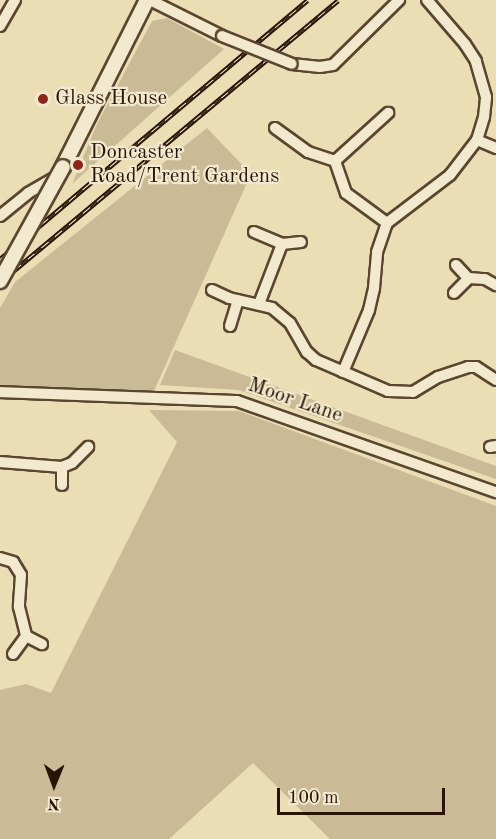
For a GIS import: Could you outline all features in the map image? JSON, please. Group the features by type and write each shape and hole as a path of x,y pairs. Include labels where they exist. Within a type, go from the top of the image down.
{"street":[{"path":"0,26 15,0"},
{"path":"0,281 61,171 148,0 222,36 292,64 320,67 333,65 399,0"},
{"path":"343,372 369,310 374,288 377,252 387,223 450,175 477,140 484,117 486,97 476,61 465,44 428,0"},
{"path":"335,161 388,113"},
{"path":"275,128 308,152 335,161"},
{"path":"477,140 496,148"},
{"path":"335,161 346,193 387,223"},
{"path":"0,216 28,193 61,171"},
{"path":"254,232 282,244 301,242"},
{"path":"259,304 282,244"},
{"path":"456,266 468,278 485,279 496,285"},
{"path":"454,293 468,278"},
{"path":"212,290 237,300 272,308 285,319 316,360 398,393 413,392 438,377 468,367 476,367 496,380"},
{"path":"230,326 237,300"},
{"name":"Moor Lane","path":"0,392 237,401 496,492"},
{"path":"0,462 62,467 72,463 88,447"},
{"path":"62,467 63,485"},
{"path":"0,558 13,562 21,575 19,607 26,636 13,654"},
{"path":"26,636 42,644"}],"shaded area":[{"path":"167,18 224,49 72,184 97,124 152,21"},
{"path":"207,128 251,174 154,391 0,385 0,308 15,282"},
{"path":"175,350 496,466 496,479 239,390 160,385"},
{"path":"149,410 239,411 496,506 496,839 330,839 253,763 169,839 0,839 0,690 26,684 51,693 177,442"}],"railway":[{"path":"0,259 308,0"},
{"path":"0,282 338,0"}],"place":[{"name":"Glass House","path":"43,99"},
{"name":"Doncaster Road/Trent Gardens","path":"78,165"}]}
